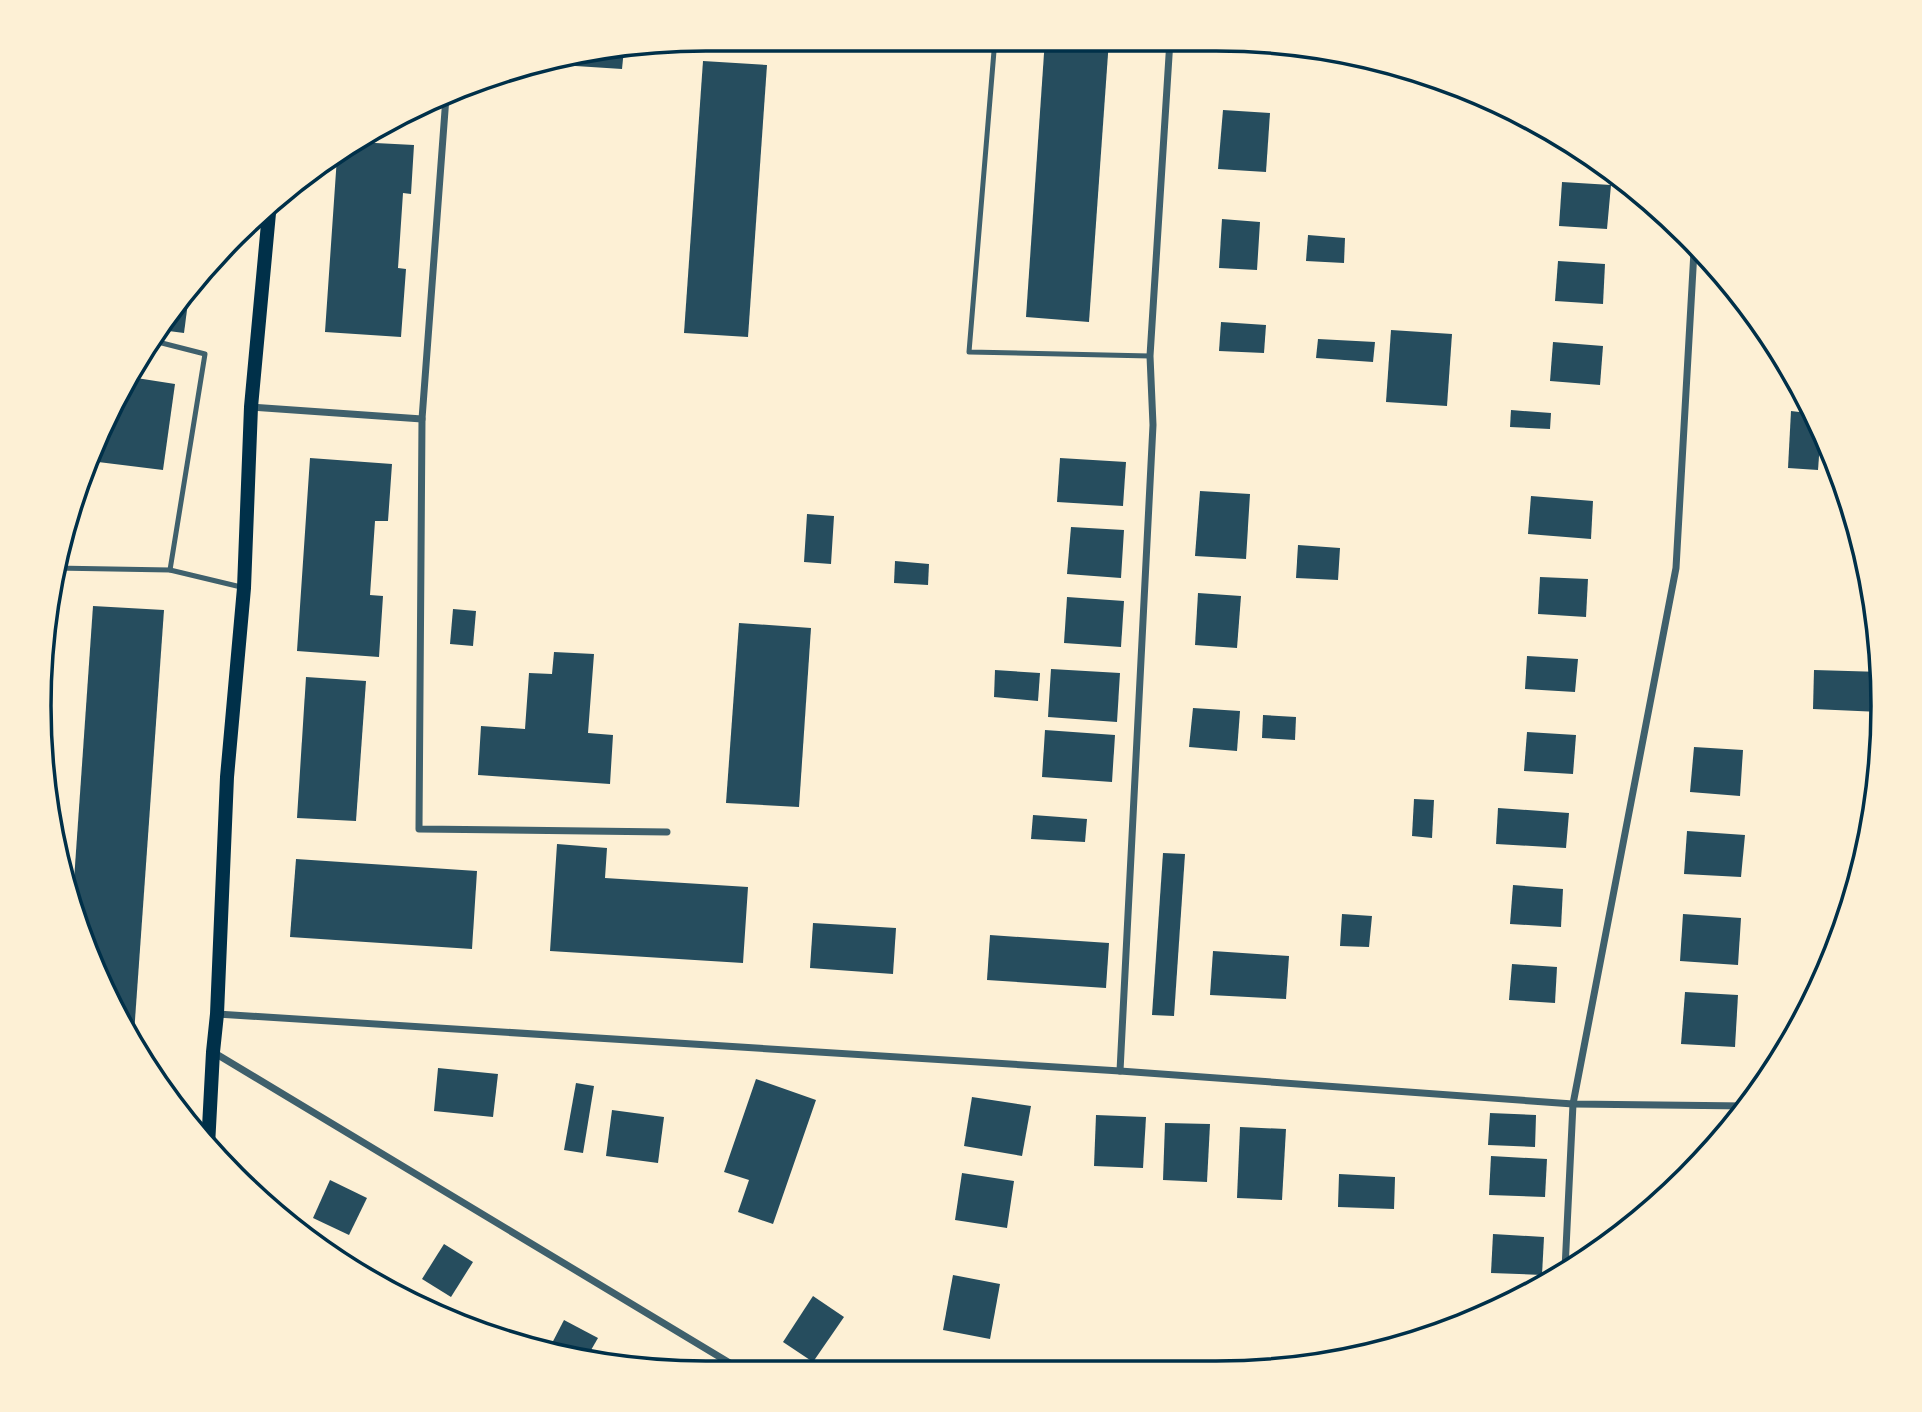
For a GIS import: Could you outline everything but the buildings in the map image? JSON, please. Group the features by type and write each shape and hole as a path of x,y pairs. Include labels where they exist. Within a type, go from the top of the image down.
{"main road":[{"path":"206,1129 217,1014 227,777 244,588 251,407 269,218"}],"street":[{"path":"1120,1071 1153,425 1150,356 1169,51"},
{"path":"445,105 422,419 419,830 667,832"},
{"path":"1565,1260 1573,1104 1676,568 1693,257"},
{"path":"251,407 422,419"},
{"path":"217,1014 1120,1071 1573,1104 1735,1106"},
{"path":"213,1052 726,1361"}],"lane":[{"path":"994,51 970,352 1150,356"},
{"path":"161,343 205,354 170,570"},
{"path":"65,568 170,570 244,588"}]}
